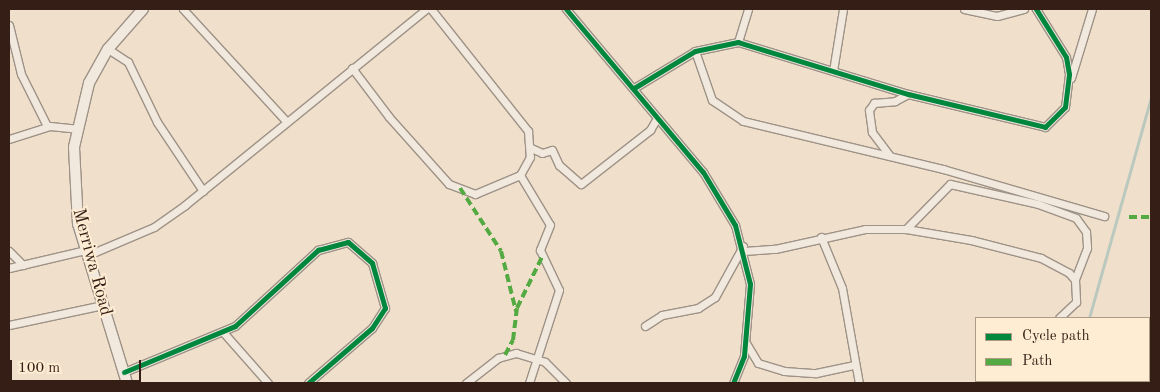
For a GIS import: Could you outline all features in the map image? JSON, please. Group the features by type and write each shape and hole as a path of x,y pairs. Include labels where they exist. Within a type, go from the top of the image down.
{"street":[{"name":"Merriwa Road","path":"127,383 87,253 73,179 77,129 89,83 108,49 143,9"},
{"path":"183,9 286,121"},
{"path":"9,268 87,253 154,227 203,191 286,121 426,9"},
{"path":"352,68 389,117 449,184 475,194 520,175 531,148 518,115 431,9"},
{"path":"566,9 634,88 702,172 744,248 750,284 746,343 733,383"},
{"path":"738,42 748,9"},
{"path":"833,71 843,9"},
{"path":"964,9 997,16 1024,9"},
{"path":"1036,9 1066,57 1070,83"},
{"path":"634,88 695,51 738,42 908,94 1046,127 1065,106 1092,9"},
{"path":"9,25 21,74 47,126"},
{"path":"108,49 128,62 157,122 203,191"},
{"path":"695,51 712,100 732,117 890,156 1104,216"},
{"path":"890,156 872,132 869,110 874,103 895,101 908,94"},
{"path":"531,148 542,152 552,150 568,175 582,184 650,130 657,118"},
{"path":"9,139 47,126 77,129"},
{"path":"520,175 550,225 540,250 559,290 529,383"},
{"path":"906,229 950,184 1023,200 1082,224 1088,239 1075,280 1076,302 1060,317"},
{"path":"744,248 775,249 821,237 865,229 906,229 1041,258 1075,280"},
{"path":"821,237 842,288 853,365 859,383"},
{"path":"124,372 223,332 318,250 341,241 355,245 372,263 386,299 384,308 372,328 308,383"},
{"path":"645,326 662,315 698,308 716,297 744,248"},
{"path":"9,251 23,265"},
{"path":"9,325 103,305"},
{"path":"223,332 268,383"},
{"path":"746,343 758,363 784,371 816,373 853,365"},
{"path":"466,383 505,355 537,358 566,383"}],"waterway":[{"path":"1089,317 1151,98"}],"marked path":[{"path":"460,188 501,251 516,311"},
{"path":"1129,217 1151,217"},
{"path":"505,355 513,340 517,308 542,257"}],"cycle path":[{"path":"566,9 703,172 735,225 750,284 744,356 733,383"},
{"path":"634,88 695,51 738,42 908,94 1045,127 1065,107 1069,74 1066,57 1036,9"},
{"path":"124,372 235,326 318,250 348,242 372,263 385,308 372,328 308,383"}]}
